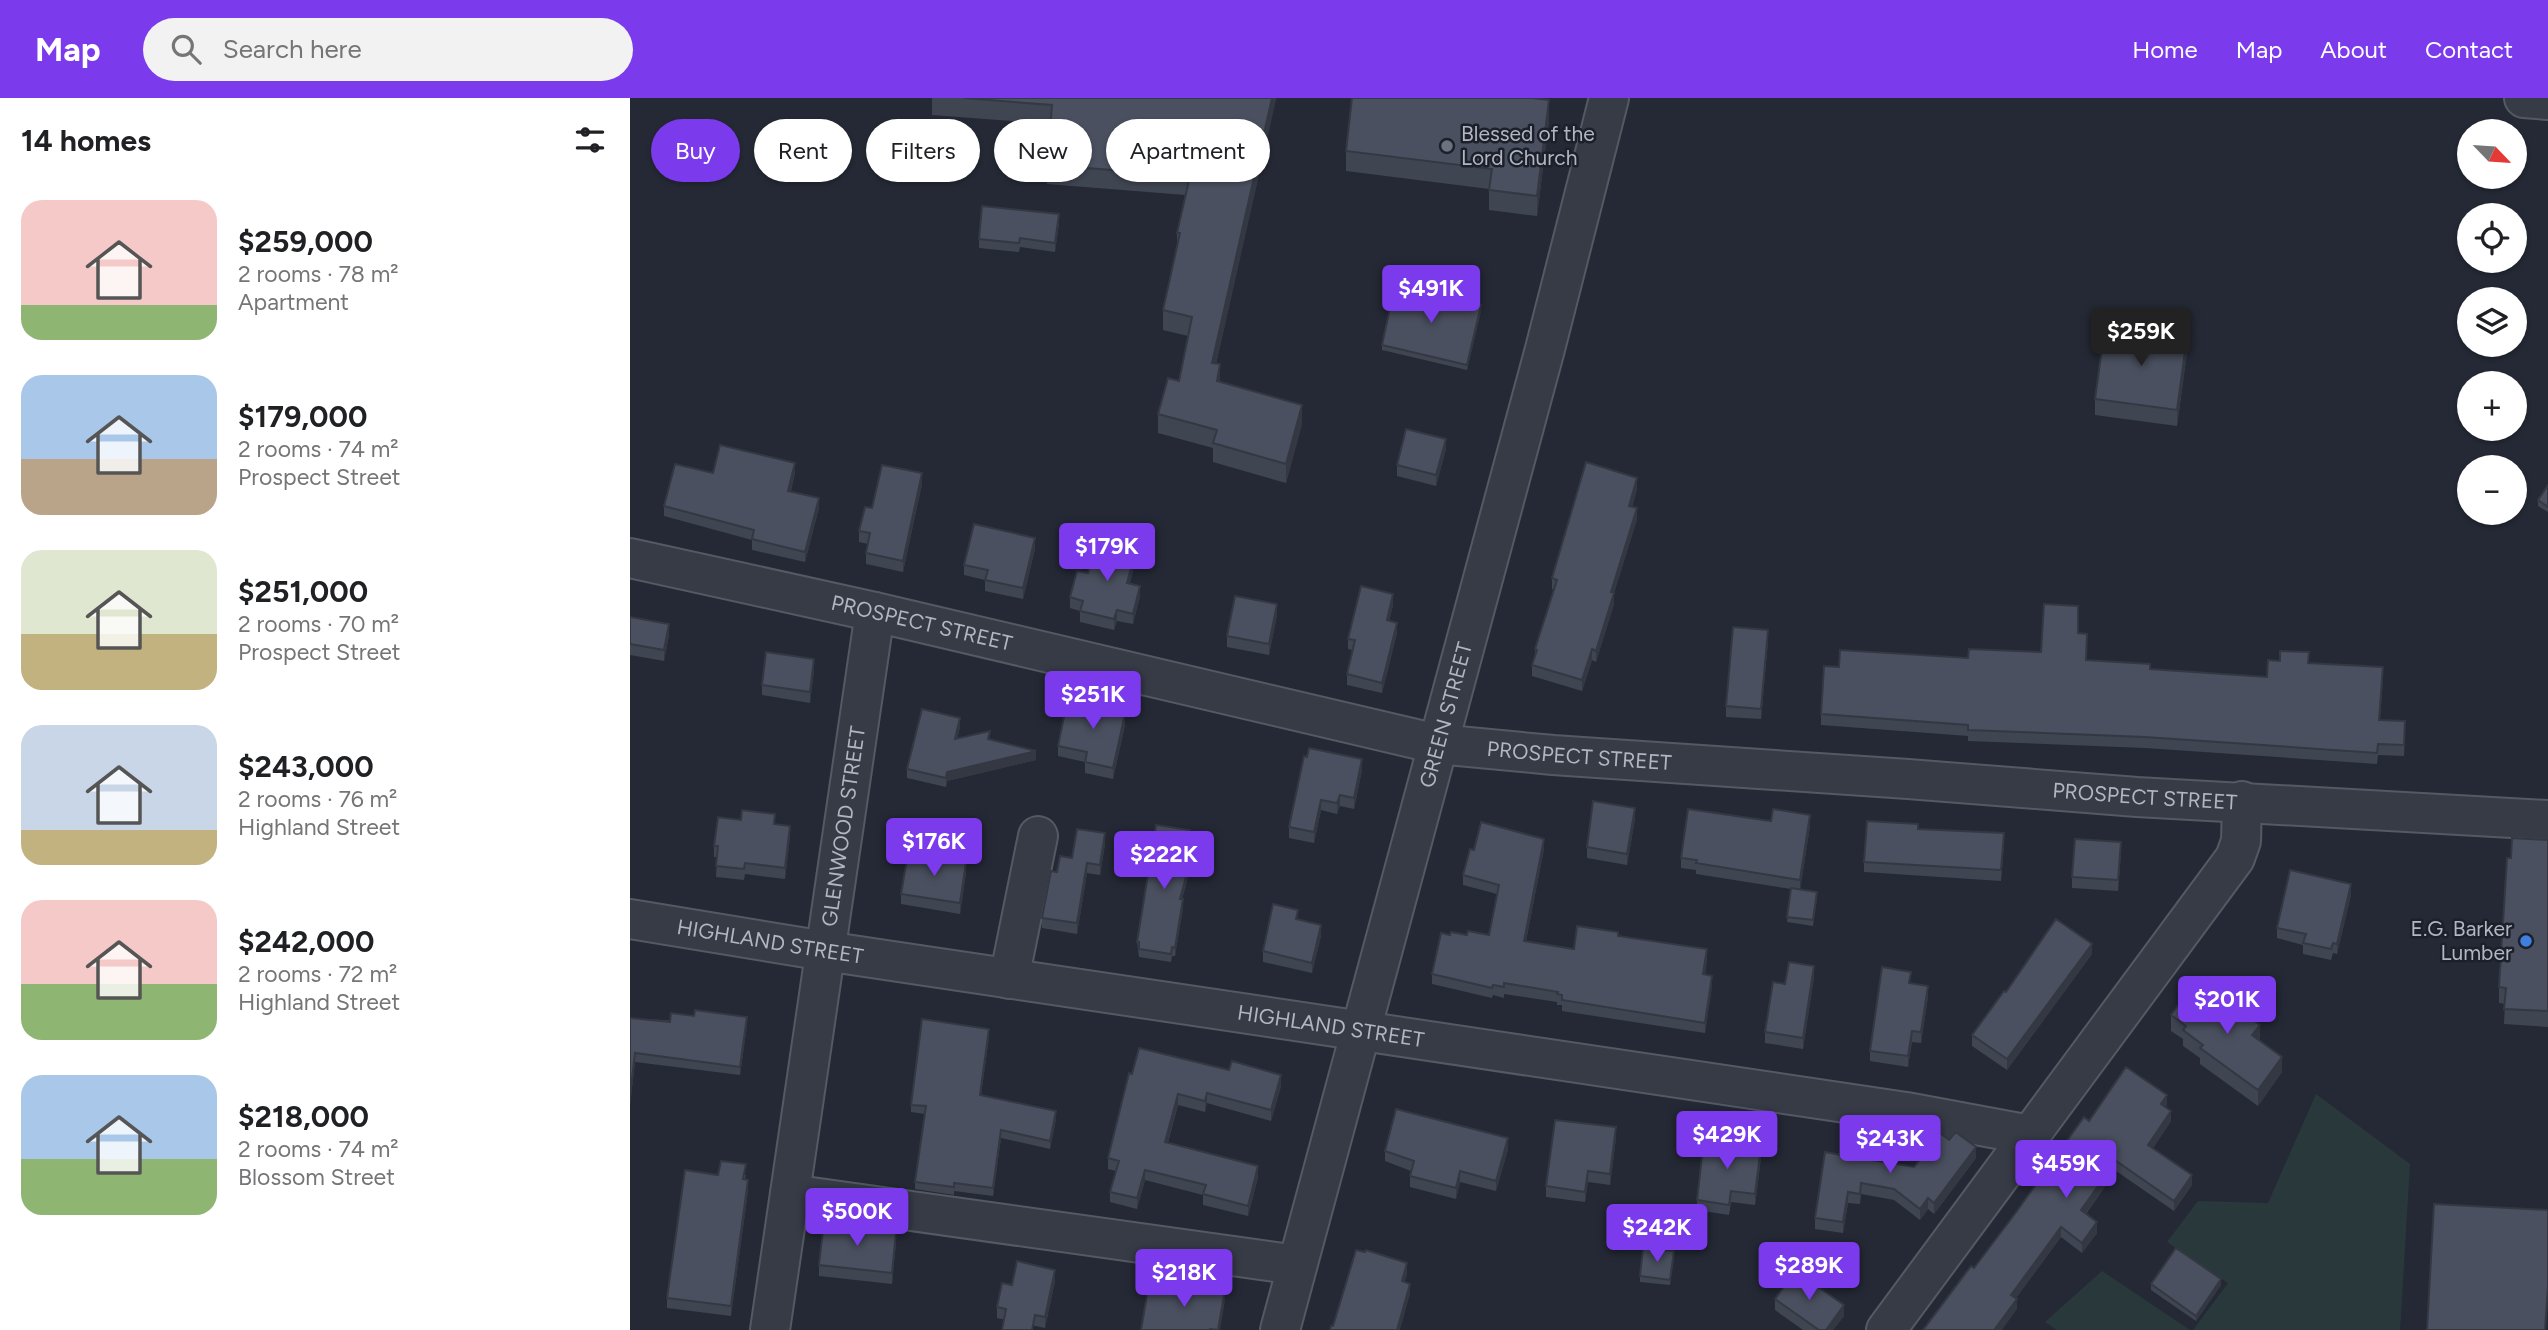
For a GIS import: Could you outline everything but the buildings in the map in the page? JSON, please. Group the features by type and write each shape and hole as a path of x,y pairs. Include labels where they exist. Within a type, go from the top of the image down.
{"street":[{"name":"GREEN STREET","path":"1280,1330 1545,349 1609,98"},
{"path":"2524,98 2548,100"},
{"name":"PROSPECT STREET","path":"630,558 875,612 1437,744 1553,755 2137,797 2548,820"},
{"name":"GLENWOOD STREET","path":"770,1330 875,612"},
{"path":"1886,1330 2235,858 2241,841 2242,801"},
{"path":"1009,979 1038,835"},
{"name":"HIGHLAND STREET","path":"630,919 1009,979 1906,1112 2030,1135"},
{"path":"790,1194 1297,1265"}],"shaded area":[{"path":"2316,1094 2410,1164 2400,1330 2193,1330 2228,1283 2167,1242 2198,1201 2268,1203"},
{"path":"2102,1271 2190,1330 2057,1330 2045,1322"}],"place":[{"name":"Blessed of the Lord Church","path":"1447,146"},
{"name":"E.G. Barker Lumber","path":"2526,941"}]}
